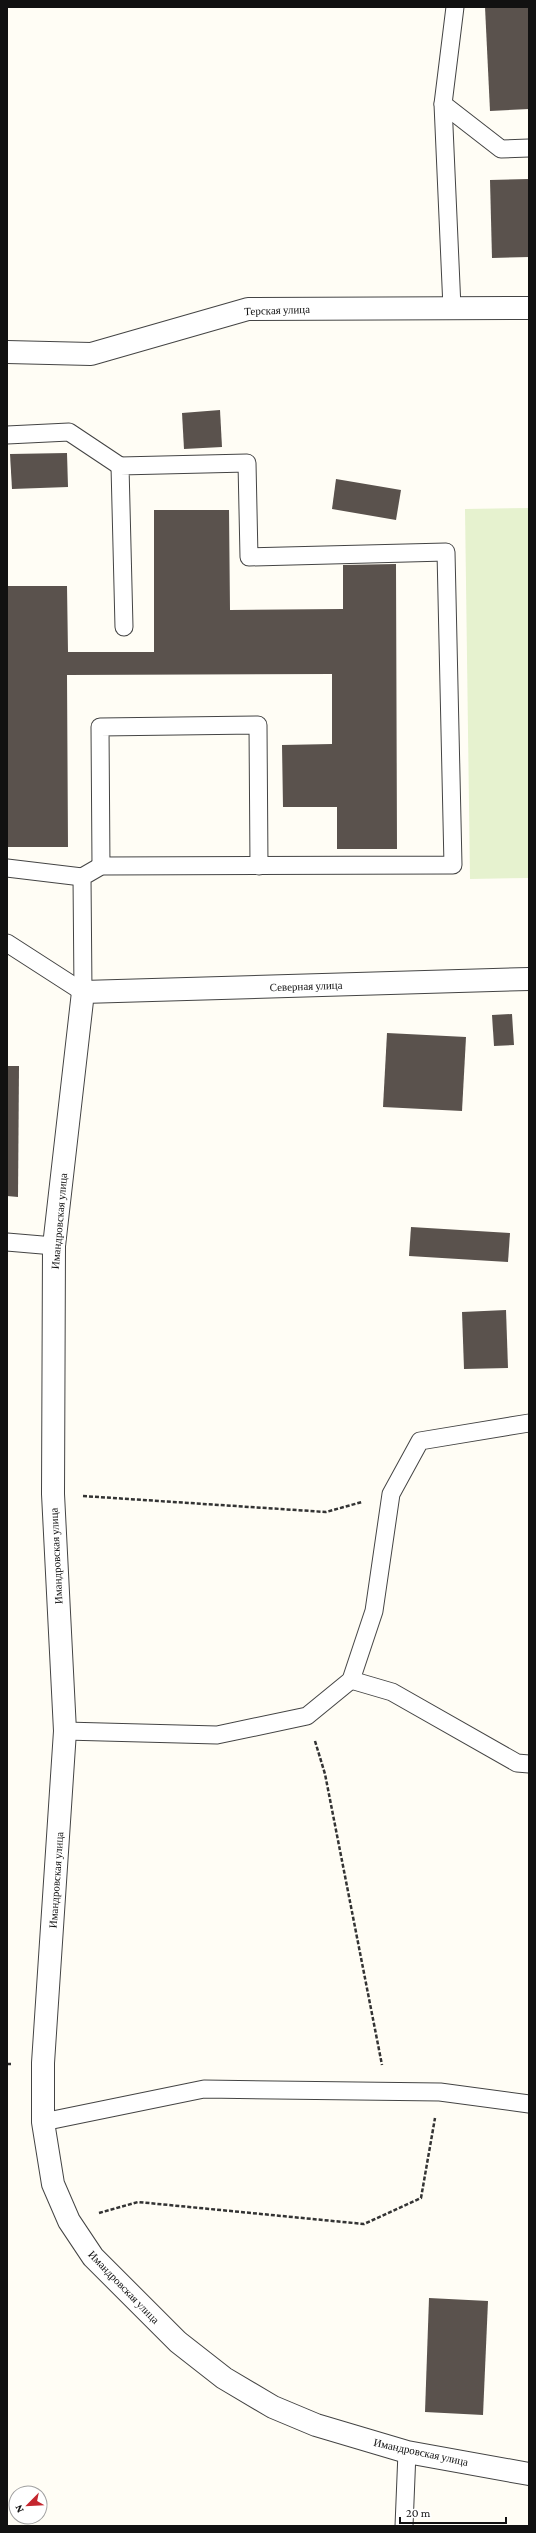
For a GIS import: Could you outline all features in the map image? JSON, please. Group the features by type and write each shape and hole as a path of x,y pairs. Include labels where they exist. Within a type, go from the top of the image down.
{"street":[{"name":"Терская улица","path":"7,352 91,354 248,309 529,308"},
{"name":"Северная улица","path":"83,992 529,979"},
{"name":"Имандровская улица","path":"83,992 54,1246 53,1494 65,1731 44,2063 43,2122 53,2184 69,2222 93,2257 132,2298 178,2342 224,2378 273,2407 316,2425 407,2452 529,2474"}],"lane":[{"path":"452,308 443,104 455,7"},
{"path":"443,104 501,149 529,148"},
{"path":"7,435 69,432 120,466 247,463 249,556 446,552 453,865 101,866 82,877 7,868"},
{"path":"120,466 124,627"},
{"path":"101,866 100,726 258,725 259,866"},
{"path":"82,877 83,992"},
{"path":"7,943 83,992"},
{"path":"7,1242 54,1246"},
{"path":"65,1731 217,1735 307,1716 351,1680 374,1611 391,1494 420,1441 529,1423"},
{"path":"351,1680 392,1692 517,1763 529,1764"},
{"path":"43,2122 204,2090 440,2092 529,2104"},
{"path":"404,2526 407,2452"}],"path":[{"path":"53,1494 326,1512 391,1494"},
{"path":"307,1716 325,1774 388,2091"},
{"path":"69,2222 138,2202 364,2224 421,2198 440,2092"}],"green space":[{"path":"529,508 529,878 470,879 465,509"}],"building":[{"path":"485,7 529,7 529,109 490,111"},
{"path":"529,179 529,257 492,258 490,180"},
{"path":"220,410 222,447 184,449 182,413"},
{"path":"67,453 68,487 12,489 10,454"},
{"path":"336,479 401,490 396,520 332,509"},
{"path":"154,510 229,510 230,610 343,609 343,565 396,564 397,849 337,849 337,807 283,807 282,745 332,744 332,674 67,675 68,847 7,847 7,586 67,586 68,652 154,652"},
{"path":"512,1014 514,1045 494,1046 492,1015"},
{"path":"387,1033 466,1037 462,1111 383,1107"},
{"path":"7,1066 19,1066 18,1197 7,1196"},
{"path":"411,1227 510,1233 508,1262 409,1256"},
{"path":"506,1310 508,1368 464,1369 462,1312"},
{"path":"429,2298 488,2301 483,2415 425,2412"}]}
